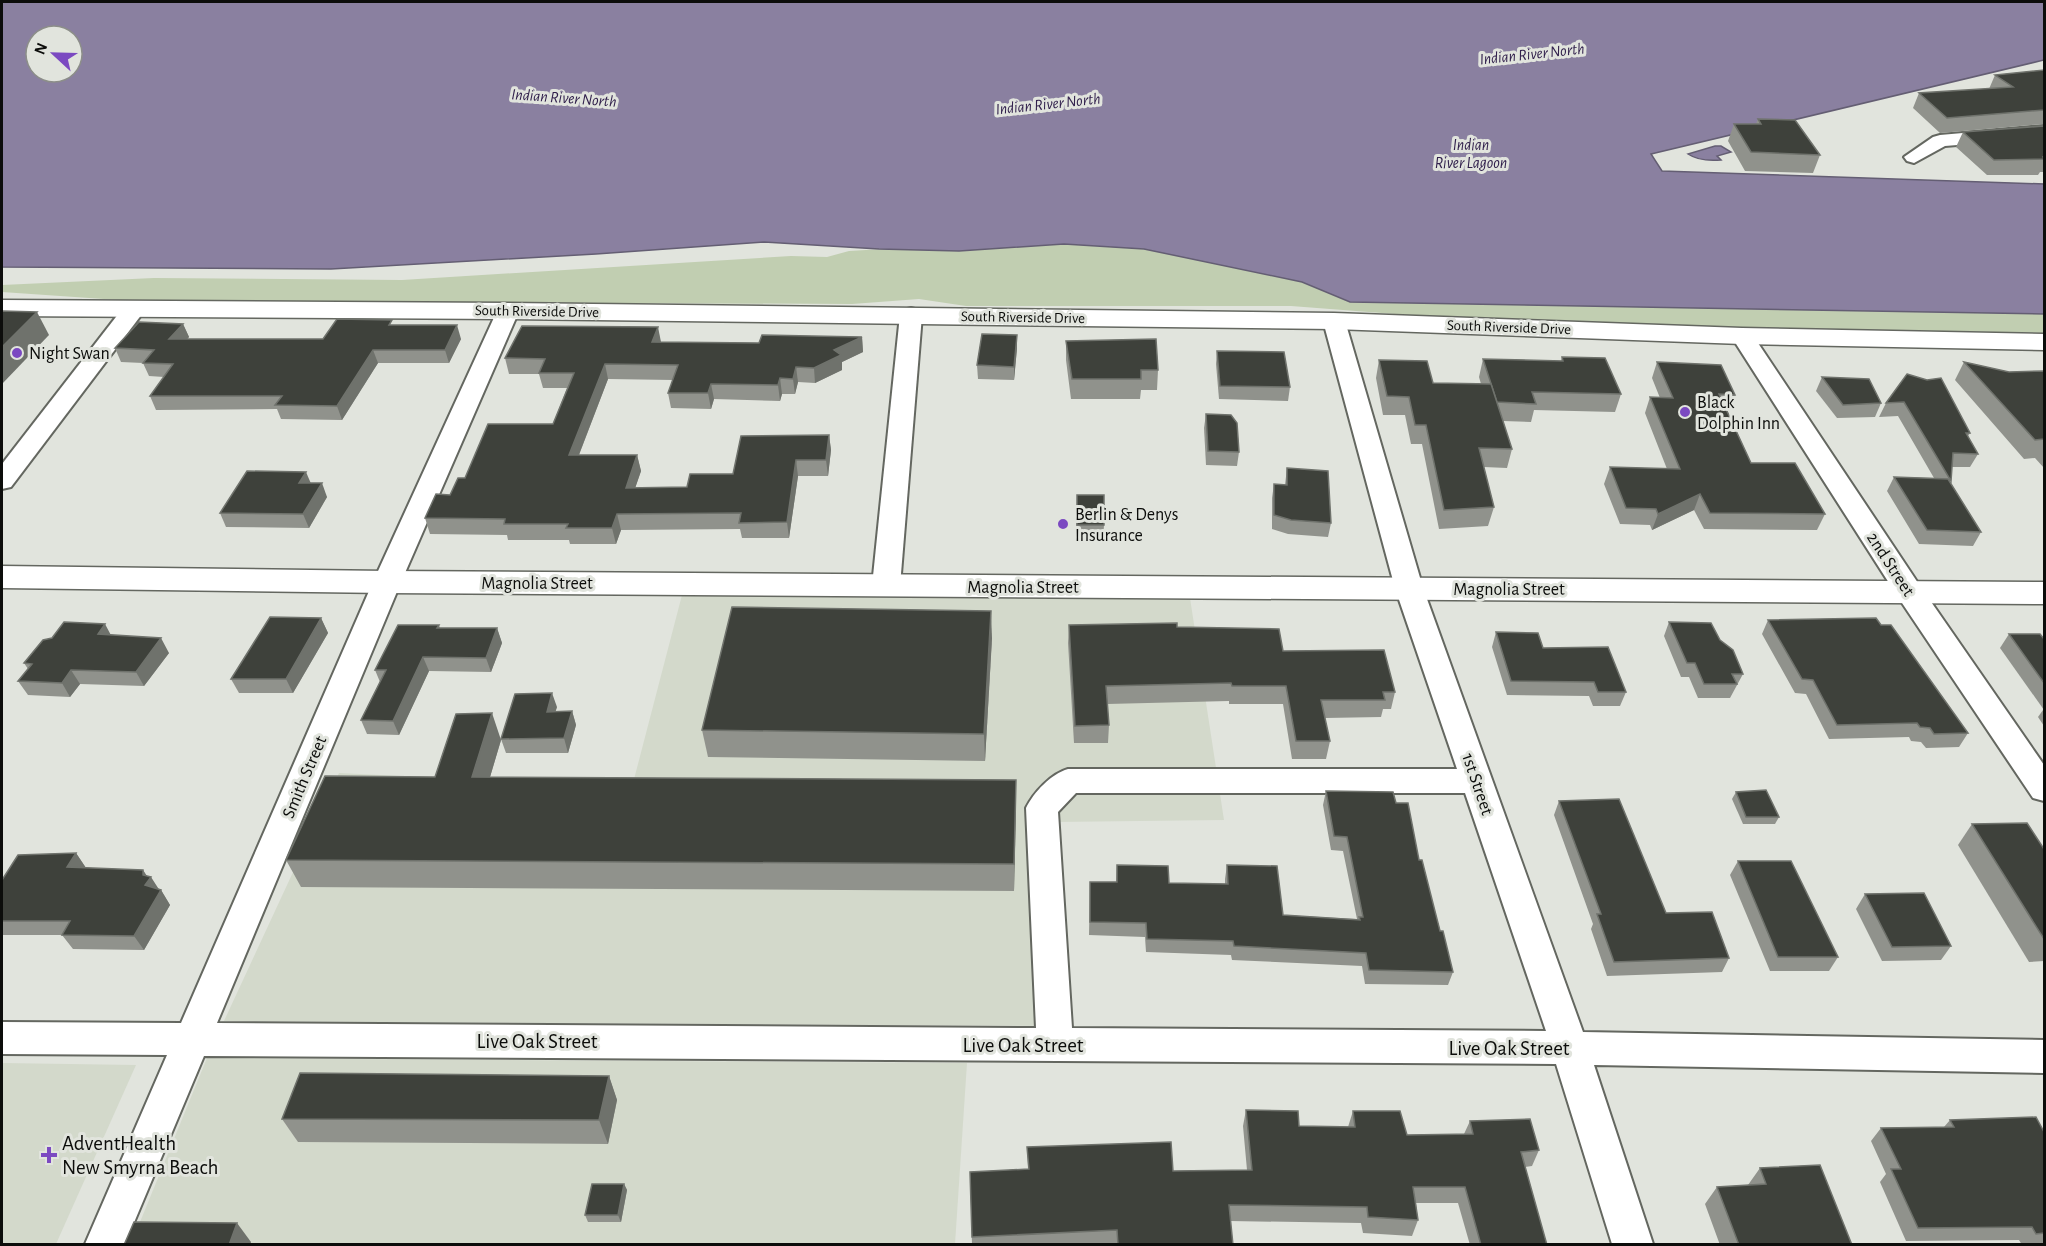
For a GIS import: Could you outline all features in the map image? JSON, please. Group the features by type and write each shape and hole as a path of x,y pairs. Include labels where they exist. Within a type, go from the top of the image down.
{"street":[{"path":"1914,157 1940,141 2044,132"},
{"name":"South Riverside Drive","path":"2,308 508,311 1334,321 1742,336 2044,342"},
{"path":"2,481 134,309"},
{"name":"Smith Street","path":"105,1245 387,582 508,311"},
{"path":"886,586 911,315"},
{"name":"1st Street","path":"1334,321 1409,588 1570,1048 1632,1245"},
{"name":"2nd Street","path":"1742,336 1908,590 2044,789"},
{"name":"Magnolia Street","path":"2,577 886,586 1908,590 2044,593"},
{"path":"1055,1045 1042,808 1068,781 1476,781"},
{"name":"Live Oak Street","path":"2,1038 1570,1048 2044,1057"}],"shaded area":[{"path":"682,595 1190,598 1224,820 1055,822 1062,1026 224,1021 339,773 632,787"},
{"path":"207,1058 967,1063 955,1244 131,1244"},
{"name":"AdventHealth New Smyrna Beach","path":"2,1063 136,1065 56,1244 2,1244"}],"green space":[{"path":"1064,244 1144,249 1302,282 1350,302 2044,314 2044,333 1512,323 1291,306 966,306 919,299 852,304 133,301 2,292 2,285 154,278 402,280 791,256 827,257 849,251 883,249 959,251"}],"water":[{"name":"Indian River Lagoon","path":"2,2 2044,2 2044,60 1651,154 1662,171 2044,184 2044,314 1350,302 1302,282 1144,249 1064,244 959,251 764,242 331,269 2,267"},
{"path":"1721,146 1731,152 1717,156 1721,160 1699,159 1688,154"}],"building":[{"path":"2044,70 2044,110 1947,118 1919,93 2013,87 1995,75"},
{"path":"1758,119 1795,120 1820,155 1751,152 1734,124 1761,124"},
{"path":"2044,126 2044,159 1994,160 1963,132"},
{"path":"2,311 37,312 2,347"},
{"path":"337,319 392,320 389,325 457,325 445,350 373,350 337,406 275,405 282,396 150,396 173,364 143,363 154,350 115,348 139,322 183,324 169,339 323,339"},
{"path":"522,326 658,327 652,342 759,343 762,335 862,337 834,350 841,355 814,368 796,367 793,379 780,378 778,385 711,384 708,393 668,393 678,365 605,364 569,455 637,455 626,488 687,487 690,474 733,474 741,436 829,435 826,460 796,460 787,522 739,523 741,513 617,514 612,528 566,528 568,524 504,524 505,519 425,518 436,494 450,495 458,478 465,478 488,424 553,424 574,373 539,373 545,359 505,358"},
{"path":"982,334 1017,335 1014,367 977,365"},
{"path":"1156,339 1158,370 1141,370 1141,379 1072,379 1066,341"},
{"path":"1217,351 1284,352 1290,387 1220,386"},
{"path":"1562,357 1605,358 1621,394 1532,392 1536,404 1497,402 1483,359 1563,361"},
{"path":"1379,360 1427,361 1433,383 1491,384 1512,449 1479,448 1494,507 1444,510 1426,425 1415,425 1409,397 1387,396"},
{"path":"1657,362 1721,365 1735,395 1719,394 1751,463 1795,463 1825,514 1710,513 1700,494 1658,514 1656,509 1626,508 1610,467 1680,469 1650,397 1673,398"},
{"path":"1964,362 2009,372 2044,371 2044,439 2035,440"},
{"path":"1907,374 1927,380 1941,378 1970,433 1966,433 1978,454 1953,453 1951,481 1904,402 1886,403"},
{"path":"1822,377 1869,379 1881,403 1843,405"},
{"path":"1206,414 1231,415 1237,423 1239,452 1208,451"},
{"path":"1287,468 1328,471 1331,523 1291,520 1274,515 1274,484 1287,485"},
{"path":"247,471 306,472 299,483 322,483 303,514 220,513"},
{"path":"1894,477 1948,479 1981,532 1927,530"},
{"path":"1077,495 1104,495 1104,525 1077,525"},
{"path":"732,607 991,611 984,734 702,730"},
{"path":"270,617 321,618 286,679 231,679"},
{"path":"1876,618 1881,625 1891,625 1968,733 1934,734 1930,728 1920,727 1917,723 1837,725 1813,680 1802,679 1768,620"},
{"path":"64,622 105,624 98,634 161,638 136,672 71,670 62,683 18,681 32,664 24,663 43,640 52,638"},
{"path":"1669,622 1711,623 1720,640 1733,650 1743,674 1732,674 1737,684 1704,684 1695,663 1687,663"},
{"path":"1177,623 1177,627 1279,629 1283,651 1384,650 1395,692 1383,692 1385,700 1321,700 1330,741 1296,741 1286,686 1232,686 1231,683 1106,686 1109,725 1075,726 1069,625"},
{"path":"398,625 439,625 437,628 497,628 486,658 423,657 393,721 361,720 386,670 375,670"},
{"path":"1496,632 1538,633 1543,648 1608,647 1626,692 1598,692 1594,682 1511,681"},
{"path":"2009,634 2040,634 2044,639 2044,683"},
{"path":"552,693 547,712 572,711 564,738 501,739 515,694"},
{"path":"492,713 472,777 1016,780 1014,864 286,860 325,776 435,777 456,714"},
{"path":"1766,790 1779,817 1746,817 1736,792"},
{"path":"1326,791 1393,792 1396,803 1408,803 1419,860 1422,860 1453,972 1369,970 1366,953 1234,946 1233,941 1147,939 1146,923 1090,922 1090,882 1117,882 1117,865 1168,866 1169,883 1228,884 1227,865 1277,866 1283,915 1360,920 1359,917 1363,917 1347,837 1334,836"},
{"path":"1619,799 1666,913 1712,912 1729,958 1614,962 1597,914 1601,914 1559,801"},
{"path":"2027,823 2044,849 2044,939 1972,824"},
{"path":"76,853 67,867 143,870 143,875 151,877 145,885 161,890 134,936 62,935 70,921 2,921 2,880 18,855"},
{"path":"1738,861 1791,861 1838,957 1778,957"},
{"path":"1924,893 1951,946 1892,947 1865,894"},
{"path":"300,1073 609,1076 599,1120 282,1119"},
{"path":"1246,1110 1298,1111 1299,1126 1355,1127 1353,1111 1400,1111 1407,1135 1473,1134 1470,1121 1530,1119 1539,1150 1521,1152 1547,1245 1481,1245 1465,1187 1413,1187 1418,1220 1368,1217 1367,1207 1229,1205 1233,1245 1118,1245 1117,1230 972,1237 970,1172 1029,1169 1027,1147 1171,1142 1173,1171 1252,1170"},
{"path":"2036,1117 2044,1132 2044,1233 2036,1234 2032,1227 1918,1228 1891,1169 1901,1169 1881,1128 1954,1127 1950,1120"},
{"path":"1820,1165 1852,1245 1739,1245 1717,1187 1766,1184 1760,1168"},
{"path":"592,1184 624,1184 618,1215 585,1215"},
{"path":"134,1222 237,1223 229,1245 124,1245"}],"place":[{"name":"Night Swan","path":"17,353"},
{"name":"Black Dolphin Inn","path":"1685,412"},
{"name":"Berlin & Denys Insurance","path":"1063,524"},
{"name":"AdventHealth New Smyrna Beach","path":"49,1155"}],"water label":[{"name":"Indian River North","path":"1532,53"},
{"name":"Indian River North","path":"564,97"},
{"name":"Indian River North","path":"1048,103"}]}
